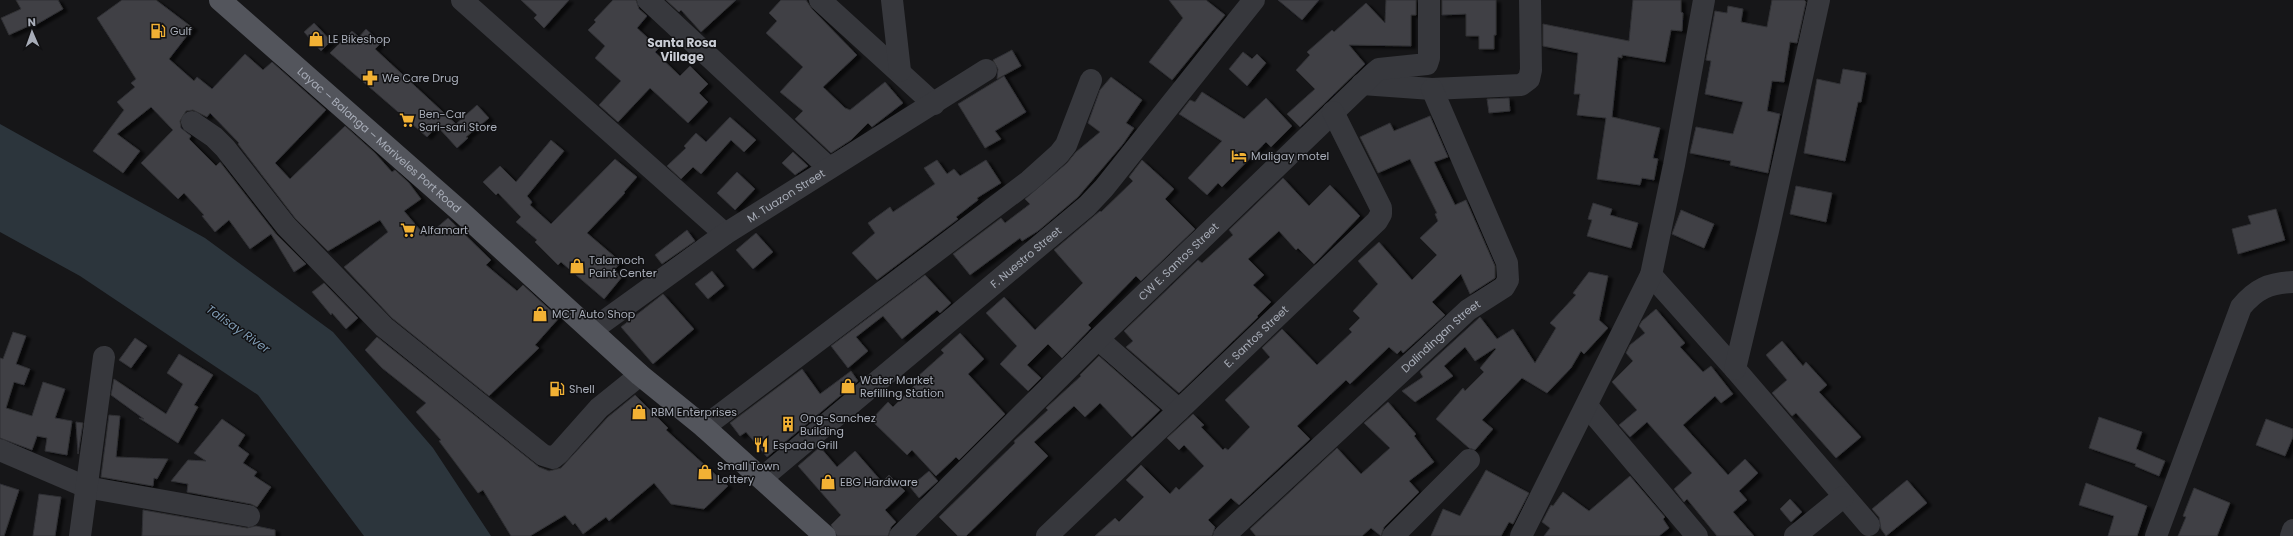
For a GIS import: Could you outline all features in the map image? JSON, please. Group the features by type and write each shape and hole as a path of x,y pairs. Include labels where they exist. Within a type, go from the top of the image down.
{"main road":[{"name":"Layac – Balanga – Mariveles Port Road","path":"220,0 460,211 592,330 640,376 704,427 825,536"}],"street":[{"path":"462,0 725,234"},
{"path":"648,0 829,168"},
{"path":"820,0 900,71 934,104"},
{"path":"892,0 900,71"},
{"name":"F. Nuestro Street","path":"762,478 1087,206 1104,188 1254,0"},
{"name":"CW E. Santos Street","path":"900,536 1098,339 1362,84 1379,70 1427,64 1430,58 1429,0"},
{"path":"1362,84 1432,89 1521,85 1529,79 1532,60 1530,0"},
{"path":"1523,535 1651,276 1674,165 1704,0"},
{"path":"1735,369 1768,231 1819,0"},
{"name":"M. Tuazon Street","path":"592,330 725,234 986,70"},
{"path":"704,427 1029,181 1059,154 1066,144 1091,80"},
{"name":"Dalindingan Street","path":"1224,536 1468,310 1504,287 1508,280 1507,264 1432,89"},
{"name":"E. Santos Street","path":"1047,536 1377,222 1381,214 1381,208 1333,112"},
{"path":"192,122 214,137 225,148 286,226 384,327 543,455 553,458 599,408 640,376"},
{"path":"1651,276 1735,369 1843,497 1869,525"},
{"path":"2156,536 2241,307 2251,295 2264,288 2280,283 2293,282"},
{"path":"1098,339 1179,410"},
{"path":"80,536 104,357"},
{"path":"1587,406 1697,536"},
{"path":"0,450 86,487 249,516"},
{"path":"1393,536 1469,460"},
{"path":"1795,536 1843,497"},
{"path":"2291,536 2293,530"}],"water":[{"name":"Talisay River","path":"0,124 205,238 333,332 433,448 491,536 364,536 258,395 80,276 0,232"}],"building":[{"path":"16,0 58,0 63,9 32,27 31,25 9,35 1,18 21,9"},
{"path":"122,0 156,0 193,28 169,59 194,81 197,77 212,89 245,54 263,70 272,62 326,110 275,163 290,179 345,126 375,153 392,172 395,170 409,183 421,199 404,211 426,237 448,218 491,260 486,265 517,291 523,285 559,318 535,345 539,348 489,396 392,318 344,267 388,232 380,220 328,251 295,218 238,144 239,143 210,113 207,117 193,110 186,111 180,121 181,128 191,136 189,139 216,166 220,162 276,234 306,264 294,272 271,234 250,249 229,220 215,232 202,216 204,215 184,193 178,199 141,163 173,130 151,107 117,134 140,151 123,173 93,151 124,110 117,102 135,87 131,83 136,79 97,18"},
{"path":"521,0 569,0 544,28 534,18 537,15"},
{"path":"613,0 636,0 639,9 647,16 637,28 659,48 655,52 680,76 690,66 708,84 699,93 708,102 688,123 650,88 618,122 599,105 621,81 595,58 605,46 588,30 596,22 594,20"},
{"path":"666,0 736,0 701,32 681,10 679,12"},
{"path":"781,0 806,0 812,9 857,55 823,87 845,108 850,110 885,82 903,103 872,127 868,123 851,140 831,153 795,119 803,111 780,92 803,67 766,33 777,21 769,13"},
{"path":"1169,0 1206,0 1225,15 1172,80 1149,62 1183,18"},
{"path":"1278,0 1319,0 1302,20"},
{"path":"1386,0 1416,0 1416,15 1411,15 1411,46 1349,45 1365,64 1300,127 1287,114 1315,89 1296,70 1310,55 1307,52 1332,30 1334,32 1366,3 1385,23"},
{"path":"1442,0 1496,0 1496,35 1494,35 1494,49 1479,49 1479,36 1466,36 1466,14 1442,15"},
{"path":"1633,0 1681,0 1681,12 1683,13 1682,31 1671,30 1665,62 1622,55 1622,58 1618,57 1612,117 1660,128 1653,158 1658,159 1654,180 1642,178 1640,185 1597,179 1606,118 1577,115 1580,94 1574,94 1578,53 1543,46 1543,24 1629,41"},
{"path":"1772,0 1804,0 1806,2 1797,43 1790,42 1784,82 1772,81 1767,111 1780,114 1768,173 1730,165 1731,161 1690,153 1696,127 1733,134 1743,102 1705,94 1711,61 1706,60 1715,11 1727,13 1728,6 1743,9 1741,22 1767,27"},
{"path":"314,23 331,41 321,51 304,32"},
{"path":"366,29 381,43 375,49 456,124 477,105 489,118 466,137 468,138 457,148 437,126 427,137 330,53 352,31 359,37"},
{"path":"1012,50 1021,66 997,79 998,69 993,60"},
{"path":"1243,52 1252,59 1257,54 1266,63 1247,86 1229,69"},
{"path":"1843,69 1866,73 1861,102 1858,102 1845,161 1804,153 1817,79 1840,84"},
{"path":"1004,76 1026,112 995,131 1001,139 985,148 958,104"},
{"path":"1111,77 1142,100 1126,123 1134,128 1123,144 1078,197 1038,231 1022,241 1020,238 970,275 953,254 1001,218 1005,223 1030,204 1025,199 1100,132 1088,123 1100,90"},
{"path":"1202,92 1244,119 1266,98 1292,126 1271,147 1266,142 1222,187 1218,183 1207,195 1188,178 1222,141 1179,114 1190,100 1195,102"},
{"path":"1509,98 1510,111 1489,113 1487,99"},
{"path":"1430,116 1448,157 1434,162 1455,205 1466,200 1495,266 1495,278 1470,294 1461,274 1432,302 1445,315 1403,353 1401,350 1397,354 1389,347 1350,384 1346,380 1297,426 1310,439 1239,505 1231,498 1208,520 1215,527 1212,536 1095,536 1115,518 1119,522 1144,497 1126,480 1141,465 1170,494 1176,487 1179,490 1204,466 1184,445 1179,450 1167,438 1193,414 1204,425 1201,427 1223,450 1225,448 1228,450 1250,427 1225,400 1270,357 1262,348 1282,329 1317,365 1352,332 1349,329 1360,318 1353,311 1378,284 1358,261 1379,242 1412,280 1437,255 1420,238 1438,221 1435,214 1437,213 1410,159 1378,173 1360,137 1390,123 1394,131"},
{"path":"730,117 756,140 744,152 731,140 701,174 693,167 681,179 667,166 686,148 684,146 696,133 706,142"},
{"path":"551,140 564,151 527,196 532,202 530,205 551,224 615,159 637,177 624,192 625,193 587,233 621,262 614,270 622,277 604,299 561,262 558,265 535,242 537,240 516,222 521,217 498,193 496,195 483,182 500,166 516,182"},
{"path":"793,152 808,166 795,175 782,163"},
{"path":"937,160 947,174 954,169 960,176 986,160 1001,183 977,198 978,200 956,217 958,219 877,280 852,253 875,233 868,223 890,207 893,212 935,184 924,168"},
{"path":"1142,160 1174,189 1165,199 1195,229 1141,281 1136,276 1088,325 1091,328 1062,358 1048,344 1027,365 1041,378 1028,391 1000,364 1017,346 986,313 1004,297 1035,330 1064,302 1083,283 1054,250 1100,211 1101,212 1133,181 1129,177"},
{"path":"737,172 755,189 735,210 717,193"},
{"path":"1283,178 1309,206 1330,185 1360,216 1314,264 1298,248 1296,250 1279,231 1248,259 1264,275 1253,285 1271,302 1257,316 1258,317 1179,393 1126,347 1133,341 1124,331 1198,260 1202,263 1233,235 1229,230"},
{"path":"1796,186 1832,193 1826,222 1790,214"},
{"path":"1593,203 1612,209 1610,215 1638,223 1631,248 1587,236 1592,220 1588,219"},
{"path":"2276,209 2285,240 2238,254 2232,229 2251,224 2248,216"},
{"path":"1681,210 1714,224 1704,248 1672,234"},
{"path":"687,230 695,241 662,264 655,255"},
{"path":"756,233 773,252 753,269 736,250"},
{"path":"712,271 724,286 708,299 695,284"},
{"path":"1589,272 1608,276 1599,320 1608,328 1584,354 1581,351 1571,368 1547,393 1522,378 1482,420 1493,429 1475,450 1469,448 1436,419 1463,388 1465,391 1484,372 1480,368 1496,349 1495,348 1475,361 1465,347 1444,366 1453,376 1415,402 1402,391 1423,377 1420,372 1480,317 1497,339 1513,329 1535,363 1556,328 1550,323 1576,295 1573,293"},
{"path":"925,275 951,303 940,313 937,310 902,339 883,316 856,337 868,351 848,368 831,346"},
{"path":"324,283 358,318 346,329 332,313 331,315 312,292"},
{"path":"663,294 694,329 653,364 621,327"},
{"path":"1656,309 1685,343 1680,347 1703,372 1711,366 1733,394 1721,403 1715,396 1683,425 1728,475 1745,459 1758,473 1739,491 1747,500 1733,512 1754,536 1717,536 1687,499 1684,502 1674,489 1692,473 1647,422 1630,437 1619,425 1637,410 1612,382 1633,361 1626,353 1630,345 1645,333 1639,326 1642,321"},
{"path":"13,332 26,336 16,364 30,369 24,385 14,382 6,408 32,416 43,382 65,389 55,418 72,421 67,455 45,451 47,438 37,436 32,450 0,438 0,358 3,359"},
{"path":"960,333 984,359 968,374 1005,414 959,460 956,457 936,476 912,450 907,455 871,420 888,402 893,407 919,381 916,378 944,353 941,350"},
{"path":"377,337 539,467 549,471 561,468 608,417 635,395 668,428 666,430 728,486 704,509 671,504 654,483 609,521 606,517 583,534 575,523 573,525 565,515 530,536 511,536 483,490 478,493 439,441 441,440 416,412 426,403 382,368 365,350"},
{"path":"135,338 147,346 131,368 119,360"},
{"path":"1782,341 1803,366 1806,362 1827,385 1819,392 1861,437 1836,458 1796,413 1792,416 1772,393 1787,380 1766,355"},
{"path":"179,354 213,375 194,405 198,407 178,443 139,418 144,419 111,395 114,379 166,414 183,384 167,373"},
{"path":"1099,356 1160,410 1132,437 1100,403 1085,417 1074,406 1034,442 1048,456 966,536 958,536 939,517 1015,443 1014,441 1048,410 1046,408 1081,376 1080,375"},
{"path":"802,369 820,394 851,371 858,381 767,457 746,432 740,436 730,423"},
{"path":"1388,402 1416,434 1414,436 1434,462 1409,481 1419,492 1384,527 1381,536 1371,528 1362,536 1256,536 1250,529 1337,448 1361,474 1390,448 1364,423"},
{"path":"109,415 120,416 116,457 168,459 157,479 154,478 153,486 101,477"},
{"path":"2099,417 2142,432 2136,449 2165,461 2159,476 2135,466 2136,464 2089,448"},
{"path":"222,419 245,435 238,446 249,454 243,463 257,472 254,476 271,487 257,507 251,504 187,492 188,484 171,481 188,460 206,461 194,453"},
{"path":"2266,419 2293,429 2293,437 2285,456 2256,445"},
{"path":"76,422 83,423 78,454"},
{"path":"820,447 837,467 855,451 882,482 889,475 905,491 885,510 896,522 891,527 888,536 837,536 831,525 841,515 798,466"},
{"path":"1486,470 1529,493 1513,524 1509,522 1501,536 1431,536 1443,509 1460,516"},
{"path":"929,471 938,481 919,498 910,487"},
{"path":"1630,476 1665,517 1663,519 1669,528 1659,536 1544,536 1550,528 1542,522 1551,505 1553,506 1563,492 1589,511"},
{"path":"1907,480 1927,503 1886,536 1881,529 1879,517 1872,509"},
{"path":"2086,483 2147,506 2137,536 2108,536 2114,516 2079,505"},
{"path":"0,484 19,490 4,536 0,536"},
{"path":"2194,488 2230,503 2217,536 2178,536 2186,517 2183,516"},
{"path":"39,494 61,497 55,536 33,536"},
{"path":"1790,499 1802,512 1791,522 1780,509"},
{"path":"143,510 247,528 256,526 275,530 275,536 142,536"}],"place":[{"name":"Gulf","path":"158,31"},
{"name":"LE Bikeshop","path":"316,39"},
{"name":"We Care Drug","path":"370,78"},
{"name":"Ben-Car Sari-sari Store","path":"407,120"},
{"name":"Maligay motel","path":"1239,156"},
{"name":"Alfamart","path":"408,230"},
{"name":"Talamoch Paint Center","path":"577,266"},
{"name":"MCT Auto Shop","path":"540,314"},
{"name":"Water Market Refilling Station","path":"848,386"},
{"name":"Shell","path":"557,389"},
{"name":"RBM Enterprises","path":"639,412"},
{"name":"Ong-Sanchez Building","path":"788,424"},
{"name":"Espada Grill","path":"761,445"},
{"name":"Small Town Lottery","path":"705,472"},
{"name":"EBG Hardware","path":"828,482"}],"district":[{"name":"Santa Rosa Village","path":"682,50"}]}
